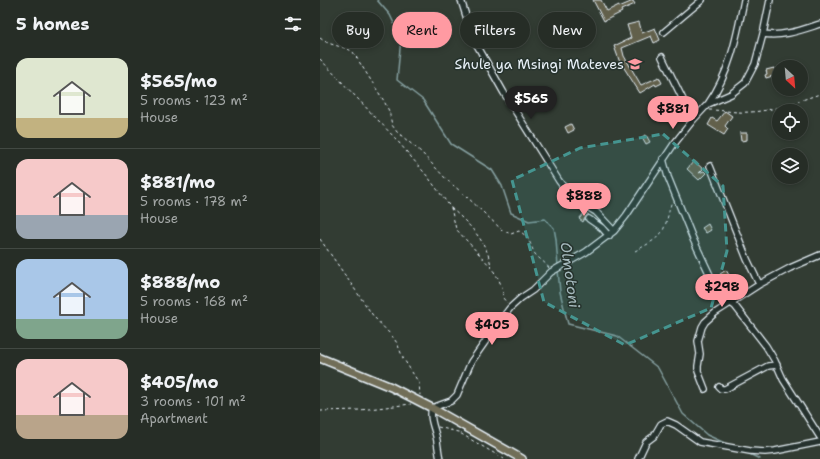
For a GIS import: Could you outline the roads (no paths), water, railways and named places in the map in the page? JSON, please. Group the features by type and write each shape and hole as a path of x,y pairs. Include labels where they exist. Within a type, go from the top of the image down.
{"main road":[{"path":"320,358 390,387 419,401 522,459"}],"street":[{"path":"461,0 473,38 504,94 559,181 566,190 596,212 614,231"},
{"path":"664,32 702,0"},
{"path":"440,459 431,414 432,408 451,402 457,395 471,362 496,324 510,308 533,290 551,272 609,236 626,216 663,159 693,120 708,104 721,84 729,64 744,0"},
{"path":"708,104 731,94 745,83 755,64 770,0"},
{"path":"763,34 775,36 820,24"},
{"path":"662,57 693,120"},
{"path":"663,159 665,171 710,277 721,295 731,303 766,346 783,379 820,437"},
{"path":"710,166 747,259 759,284"},
{"path":"589,219 602,228 609,236"},
{"path":"705,389 698,371 700,354 698,341 702,327 710,317 759,284 820,255"},
{"path":"719,387 721,389 725,389 768,366 777,365"},
{"path":"638,459 646,442 654,436 661,424 667,421 676,425 700,442 755,451 775,451 820,442"}],"waterway":[{"name":"Olmotoni","path":"377,0 390,15 401,38 397,80 423,100 451,144 492,170 502,186 511,213 529,221 545,219 554,228 558,267"},
{"name":"Olmotoni","path":"558,270 560,292 568,324 617,336 658,368 683,414 707,435 729,445"},
{"name":"Olmotoni","path":"747,453 760,459"}],"place":[{"name":"Shule ya Msingi Mateves","path":"635,64"}]}
